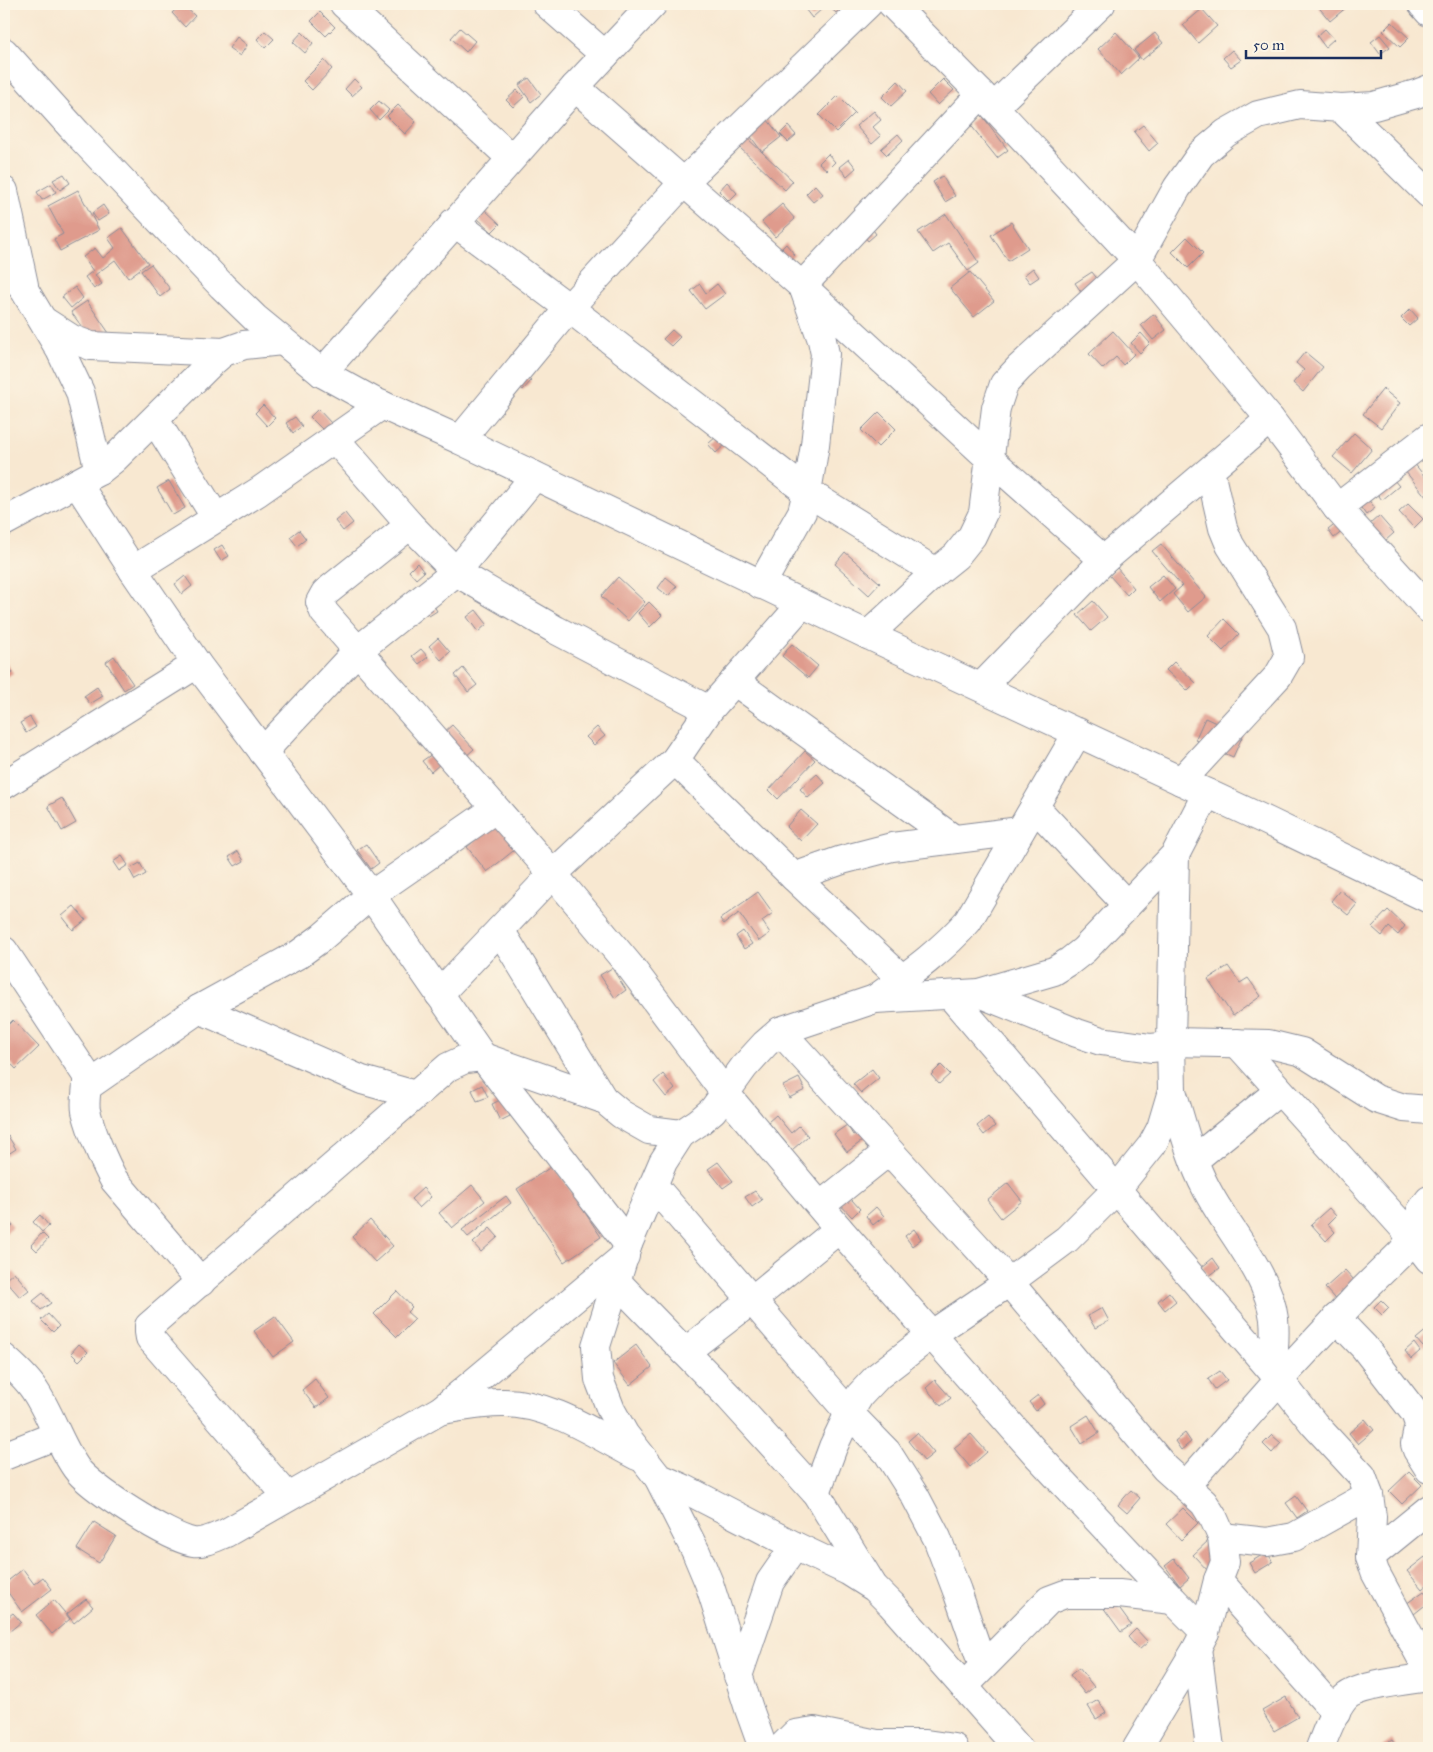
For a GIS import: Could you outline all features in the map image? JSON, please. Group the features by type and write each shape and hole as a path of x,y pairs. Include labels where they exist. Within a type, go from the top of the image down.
{"street":[{"path":"547,4 605,55"},
{"path":"322,373 511,158 654,4"},
{"path":"460,440 569,308 684,182 868,4"},
{"path":"892,4 988,100 1137,260 1270,419 1337,508 1429,609"},
{"path":"802,286 988,100 1101,4"},
{"path":"1422,4 1429,12"},
{"path":"346,5 511,158"},
{"path":"4,52 77,133 222,286 255,318 322,373 382,405 460,440 761,585 1078,732 1429,899"},
{"path":"575,87 802,286 990,459 1104,560"},
{"path":"868,635 956,556 972,536 983,513 996,408 1004,384 1137,260 1177,188 1201,154 1226,133 1258,115 1300,105 1341,108 1374,106 1429,89"},
{"path":"1341,108 1429,194"},
{"path":"4,191 26,291"},
{"path":"454,222 569,308 807,492 936,572"},
{"path":"4,264 26,291 40,319 60,350 80,392 88,477 133,570 197,664 371,895 623,1260 684,1352 730,1398 816,1493 875,1588"},
{"path":"761,585 802,512 815,445 825,354 822,340 802,286"},
{"path":"40,319 72,339 91,346 224,352"},
{"path":"4,522 88,477 114,459 224,352 244,345 282,341"},
{"path":"133,570 258,492 382,405"},
{"path":"981,688 1104,560 1270,419"},
{"path":"155,420 216,518"},
{"path":"1337,508 1429,437"},
{"path":"334,438 410,525 456,572 556,630 708,710"},
{"path":"1181,781 1278,676 1289,657 1282,628 1226,536 1210,471"},
{"path":"263,752 357,651 456,572 535,476"},
{"path":"410,525 325,593 320,602 324,612 553,874 629,965 725,1093 839,1229 1039,1457 1172,1600 1201,1640 1210,1748"},
{"path":"439,994 553,874 675,760 708,710 802,604"},
{"path":"8,775 197,664"},
{"path":"734,681 954,839"},
{"path":"875,1000 934,956 968,921 1078,732"},
{"path":"675,760 794,877 902,979"},
{"path":"763,1748 709,1583 696,1552 651,1469 625,1435 611,1410 599,1379 596,1346 623,1260 663,1162 681,1134 700,1122 713,1110 765,1044 780,1032 875,1000 979,993 1054,971 1070,961 1084,950 1176,855 1207,793"},
{"path":"1035,807 1127,905"},
{"path":"88,1086 199,1009 299,954 321,938 371,895 495,809"},
{"path":"794,877 842,860 892,847 1020,831"},
{"path":"816,1493 833,1447 849,1413 860,1395 878,1376 931,1334 1009,1282 1067,1239 1116,1190 1152,1144 1162,1128 1172,1091 1171,1042 1176,855"},
{"path":"500,930 603,1099"},
{"path":"4,951 88,1076 85,1097 86,1111 106,1166 114,1180 201,1282"},
{"path":"979,993 1101,1041 1151,1048 1161,1047 1171,1042 1269,1044 1302,1052 1376,1099 1404,1108 1429,1110"},
{"path":"950,995 1276,1376 1314,1424 1362,1476 1369,1495 1372,1518 1370,1557 1374,1572 1429,1672"},
{"path":"199,1009 362,1080 415,1095"},
{"path":"780,1032 1009,1282 1165,1468 1204,1503 1214,1518 1222,1537 1225,1562 1201,1640 1137,1748"},
{"path":"1237,1043 1412,1236 1429,1259"},
{"path":"288,1497 150,1338 148,1332 150,1326 448,1067 465,1059 483,1057 603,1099 634,1123 649,1130 681,1134"},
{"path":"1172,1091 1194,1160 1206,1188 1262,1279 1270,1300 1274,1320 1276,1376"},
{"path":"1194,1160 1279,1091"},
{"path":"820,1206 889,1151"},
{"path":"653,1185 849,1413 887,1452 915,1496 940,1547 983,1666"},
{"path":"1186,1485 1276,1376 1402,1252 1412,1236 1421,1211 1429,1200"},
{"path":"684,1352 752,1300 839,1229"},
{"path":"4,1358 20,1372 35,1390 76,1468 88,1482 165,1533 194,1543 209,1540 226,1533 441,1410 623,1260"},
{"path":"1336,1318 1364,1347 1415,1413 1419,1424 1415,1444 1429,1468"},
{"path":"441,1410 503,1403 531,1406 554,1412 685,1489 848,1571 875,1588 891,1604 1018,1748"},
{"path":"4,1456 57,1435"},
{"path":"1222,1537 1267,1542 1294,1537 1369,1495"},
{"path":"1370,1557 1429,1509"},
{"path":"738,1676 770,1582 795,1546"},
{"path":"1218,1580 1336,1713"},
{"path":"965,1688 983,1666 1049,1600 1065,1594 1119,1594 1172,1600"},
{"path":"1320,1748 1327,1729 1345,1698 1356,1692 1378,1685 1429,1677"},
{"path":"781,1748 787,1740 796,1734 814,1731 867,1745 926,1744 954,1748"}],"building":[{"path":"182,4 195,16 185,27 172,13"},
{"path":"811,4 819,4 823,8 812,18 805,9"},
{"path":"826,4 846,4 836,13"},
{"path":"1316,4 1346,4 1348,6 1330,21"},
{"path":"1202,9 1217,26 1198,43 1183,25"},
{"path":"320,12 335,27 326,36 311,21"},
{"path":"1392,22 1409,38 1400,47 1383,31"},
{"path":"460,28 475,41 466,52 451,38"},
{"path":"1325,29 1334,39 1325,47 1317,36"},
{"path":"265,31 274,39 265,48 257,39"},
{"path":"302,32 313,43 305,53 293,42"},
{"path":"1116,32 1139,58 1121,75 1098,49"},
{"path":"1155,33 1163,43 1142,60 1134,50"},
{"path":"1380,35 1390,47 1380,54 1371,42"},
{"path":"237,37 247,45 240,56 229,48"},
{"path":"1232,50 1241,60 1231,67 1223,58"},
{"path":"324,60 332,69 312,90 303,81"},
{"path":"529,78 541,94 531,102 519,85"},
{"path":"354,79 362,87 352,96 345,89"},
{"path":"943,79 954,90 938,105 928,94"},
{"path":"898,81 907,91 891,106 882,97"},
{"path":"517,90 524,97 513,107 506,100"},
{"path":"838,96 855,113 836,132 819,115"},
{"path":"379,101 389,110 379,120 370,110"},
{"path":"398,105 416,122 405,134 387,116"},
{"path":"874,111 881,120 873,127 881,136 872,144 856,126"},
{"path":"981,114 1008,150 997,158 969,123"},
{"path":"767,119 781,137 762,152 748,133"},
{"path":"1143,125 1158,143 1149,151 1134,132"},
{"path":"788,126 796,135 788,142 780,134"},
{"path":"898,134 903,140 887,155 881,149"},
{"path":"747,138 793,181 785,190 739,147"},
{"path":"828,154 835,162 827,170 819,163"},
{"path":"849,159 856,168 847,176 839,167"},
{"path":"64,174 70,183 60,190 53,180"},
{"path":"942,176 955,196 945,202 933,182"},
{"path":"727,182 737,193 729,201 719,191"},
{"path":"51,184 56,192 42,200 37,192"},
{"path":"815,185 823,194 813,202 806,194"},
{"path":"78,190 99,230 60,251 54,239 63,234 48,206"},
{"path":"782,204 795,219 775,237 762,222"},
{"path":"103,205 109,214 98,221 92,213"},
{"path":"484,209 500,224 492,232 476,217"},
{"path":"946,214 979,263 968,271 948,243 933,253 918,232"},
{"path":"1011,222 1028,248 1008,261 991,235"},
{"path":"869,224 876,234 868,241 860,231"},
{"path":"122,228 148,263 128,278 115,260 95,275 102,284 94,289 85,277 93,271 83,257 95,248 103,258 115,248 108,238"},
{"path":"1187,237 1203,253 1188,268 1172,252"},
{"path":"786,244 795,255 787,262 778,252"},
{"path":"151,264 170,289 160,297 141,271"},
{"path":"1033,268 1039,277 1030,283 1024,275"},
{"path":"970,272 994,301 974,317 950,288"},
{"path":"1092,272 1099,281 1082,293 1075,283"},
{"path":"700,284 706,293 717,284 725,294 705,309 691,291"},
{"path":"75,287 83,298 71,308 62,297"},
{"path":"87,301 109,333 94,343 71,312"},
{"path":"1410,309 1418,318 1409,326 1401,318"},
{"path":"1154,314 1166,330 1153,340 1141,325"},
{"path":"672,330 680,337 671,346 663,339"},
{"path":"1113,331 1134,354 1123,365 1116,357 1103,369 1089,354"},
{"path":"1141,333 1150,343 1140,353 1131,343"},
{"path":"1305,352 1323,367 1303,392 1293,383 1304,370 1296,363"},
{"path":"523,374 531,381 523,390 515,383"},
{"path":"1383,389 1400,403 1381,428 1363,414"},
{"path":"263,405 275,418 267,426 255,413"},
{"path":"318,409 332,424 324,431 310,417"},
{"path":"879,412 896,429 878,447 861,430"},
{"path":"295,417 302,426 293,433 286,423"},
{"path":"1354,433 1372,449 1352,473 1333,457"},
{"path":"717,436 725,445 716,453 708,444"},
{"path":"1414,463 1429,482 1429,496 1427,498 1405,471"},
{"path":"1393,479 1399,486 1382,500 1376,492"},
{"path":"169,481 185,508 173,515 157,488"},
{"path":"1367,498 1375,508 1366,515 1359,505"},
{"path":"1408,504 1423,519 1414,528 1399,512"},
{"path":"345,513 353,523 343,531 335,521"},
{"path":"1379,516 1394,533 1385,541 1370,524"},
{"path":"1338,522 1344,530 1334,538 1328,530"},
{"path":"299,530 306,539 297,546 290,537"},
{"path":"1161,544 1206,597 1188,612 1173,594 1182,586 1152,551"},
{"path":"222,545 229,556 221,561 214,550"},
{"path":"845,552 880,583 869,595 835,564"},
{"path":"417,563 424,572 416,579 409,571"},
{"path":"1117,568 1134,588 1127,595 1109,575"},
{"path":"1163,575 1175,589 1160,602 1148,587"},
{"path":"185,576 192,586 182,594 175,584"},
{"path":"618,577 645,602 628,621 601,596"},
{"path":"666,577 677,586 668,596 658,588"},
{"path":"431,601 437,611 429,616 423,607"},
{"path":"1093,601 1107,617 1091,631 1077,615"},
{"path":"649,602 662,615 650,627 638,613"},
{"path":"476,610 487,624 478,632 467,617"},
{"path":"1224,619 1239,634 1223,651 1208,636"},
{"path":"438,638 450,652 441,660 429,646"},
{"path":"792,644 818,666 808,678 782,656"},
{"path":"421,649 428,657 419,664 412,656"},
{"path":"114,656 133,684 124,690 106,662"},
{"path":"4,659 13,673 4,679"},
{"path":"1174,662 1196,683 1188,691 1166,670"},
{"path":"463,668 477,685 468,692 455,675"},
{"path":"97,687 103,696 90,704 84,696"},
{"path":"30,717 36,727 26,733 20,723"},
{"path":"1205,718 1243,735 1233,757 1195,740"},
{"path":"452,725 474,749 464,758 442,734"},
{"path":"597,727 605,736 594,745 586,737"},
{"path":"805,751 815,760 778,799 769,790"},
{"path":"432,754 440,764 431,772 422,761"},
{"path":"817,774 825,783 808,798 800,789"},
{"path":"62,798 76,823 62,831 48,806"},
{"path":"801,810 817,824 801,841 786,827"},
{"path":"497,822 518,847 487,872 467,847"},
{"path":"366,844 379,863 371,869 357,850"},
{"path":"238,851 244,861 235,866 229,857"},
{"path":"122,856 128,865 119,871 113,862"},
{"path":"140,863 146,874 135,880 129,869"},
{"path":"1340,890 1357,904 1348,915 1331,901"},
{"path":"758,892 773,913 762,921 770,933 759,941 739,913 724,924 720,919"},
{"path":"74,906 86,920 73,930 62,916"},
{"path":"1388,910 1405,926 1398,935 1389,927 1382,936 1372,927"},
{"path":"743,931 752,944 744,949 736,936"},
{"path":"1228,966 1240,983 1248,978 1261,996 1233,1016 1208,979"},
{"path":"612,968 626,990 615,998 600,975"},
{"path":"13,1020 39,1047 16,1069 4,1056 4,1029"},
{"path":"941,1065 950,1074 939,1084 931,1075"},
{"path":"872,1069 879,1078 861,1093 853,1084"},
{"path":"663,1074 675,1089 666,1097 654,1082"},
{"path":"799,1078 805,1090 789,1098 783,1086"},
{"path":"482,1085 488,1097 477,1101 472,1090"},
{"path":"502,1099 510,1116 500,1121 492,1104"},
{"path":"776,1115 791,1133 799,1126 808,1136 792,1150 768,1122"},
{"path":"988,1117 995,1126 984,1135 977,1126"},
{"path":"847,1125 853,1135 863,1128 869,1136 847,1152 834,1134"},
{"path":"8,1136 16,1149 5,1156 4,1138"},
{"path":"718,1162 733,1181 723,1188 708,1169"},
{"path":"554,1165 601,1237 564,1262 517,1189"},
{"path":"1008,1183 1022,1201 1001,1218 987,1200"},
{"path":"472,1185 485,1201 452,1228 439,1213"},
{"path":"423,1188 431,1197 419,1208 411,1199"},
{"path":"843,1190 860,1209 852,1217 834,1198"},
{"path":"755,1191 762,1200 752,1207 745,1197"},
{"path":"506,1196 511,1203 468,1237 462,1230"},
{"path":"876,1207 884,1216 873,1225 866,1216"},
{"path":"1329,1208 1336,1216 1328,1224 1335,1232 1326,1241 1311,1224"},
{"path":"40,1215 49,1226 42,1232 33,1222"},
{"path":"4,1216 13,1226 4,1235"},
{"path":"370,1220 393,1246 375,1262 352,1237"},
{"path":"490,1228 498,1237 481,1252 473,1243"},
{"path":"914,1229 921,1239 912,1246 905,1236"},
{"path":"42,1233 48,1239 37,1251 31,1245"},
{"path":"1213,1258 1220,1268 1209,1276 1202,1267"},
{"path":"1345,1270 1354,1280 1334,1298 1325,1288"},
{"path":"14,1272 29,1290 20,1297 5,1280"},
{"path":"397,1291 412,1307 407,1312 415,1319 397,1337 374,1314"},
{"path":"1169,1292 1176,1301 1165,1310 1158,1301"},
{"path":"43,1293 51,1303 41,1310 33,1301"},
{"path":"1381,1300 1389,1308 1382,1315 1374,1307"},
{"path":"1102,1308 1109,1321 1095,1328 1088,1316"},
{"path":"48,1314 59,1326 53,1332 41,1320"},
{"path":"275,1316 294,1342 273,1357 254,1331"},
{"path":"1429,1328 1429,1342 1423,1347 1416,1339"},
{"path":"1414,1343 1420,1351 1411,1359 1405,1351"},
{"path":"79,1344 88,1352 79,1361 71,1353"},
{"path":"636,1345 652,1367 630,1385 613,1363"},
{"path":"1220,1371 1227,1380 1215,1389 1208,1379"},
{"path":"315,1379 329,1398 316,1408 302,1390"},
{"path":"935,1380 951,1398 941,1406 926,1388"},
{"path":"1038,1395 1044,1404 1036,1411 1029,1402"},
{"path":"1088,1415 1099,1433 1082,1444 1071,1426"},
{"path":"1365,1419 1374,1430 1358,1444 1349,1433"},
{"path":"917,1433 934,1453 924,1461 908,1441"},
{"path":"1185,1433 1191,1442 1181,1450 1175,1441"},
{"path":"971,1434 987,1452 970,1467 954,1448"},
{"path":"1272,1435 1281,1443 1272,1453 1263,1444"},
{"path":"1409,1472 1422,1485 1402,1504 1389,1491"},
{"path":"1131,1490 1140,1498 1127,1513 1118,1505"},
{"path":"1296,1496 1307,1511 1297,1518 1286,1503"},
{"path":"1183,1508 1198,1523 1181,1540 1166,1524"},
{"path":"94,1522 116,1536 99,1563 77,1549"},
{"path":"1210,1539 1227,1557 1210,1573 1193,1555"},
{"path":"1267,1552 1273,1562 1255,1573 1249,1563"},
{"path":"1425,1557 1429,1563 1429,1583 1422,1589 1407,1571"},
{"path":"1174,1559 1189,1578 1180,1586 1165,1566"},
{"path":"23,1569 34,1584 43,1577 52,1589 22,1612 4,1587 4,1584"},
{"path":"1424,1591 1429,1598 1429,1602 1414,1614 1406,1604"},
{"path":"1110,1596 1131,1625 1121,1632 1100,1603"},
{"path":"86,1599 93,1607 74,1623 67,1614"},
{"path":"54,1600 70,1619 52,1634 36,1615"},
{"path":"13,1613 21,1622 4,1636 4,1620"},
{"path":"1136,1629 1148,1642 1139,1650 1128,1637"},
{"path":"1079,1668 1094,1687 1085,1694 1070,1675"},
{"path":"1286,1697 1298,1717 1274,1731 1262,1711"},
{"path":"1098,1700 1106,1713 1096,1719 1088,1706"},
{"path":"1392,1740 1397,1748 1382,1747"}]}
